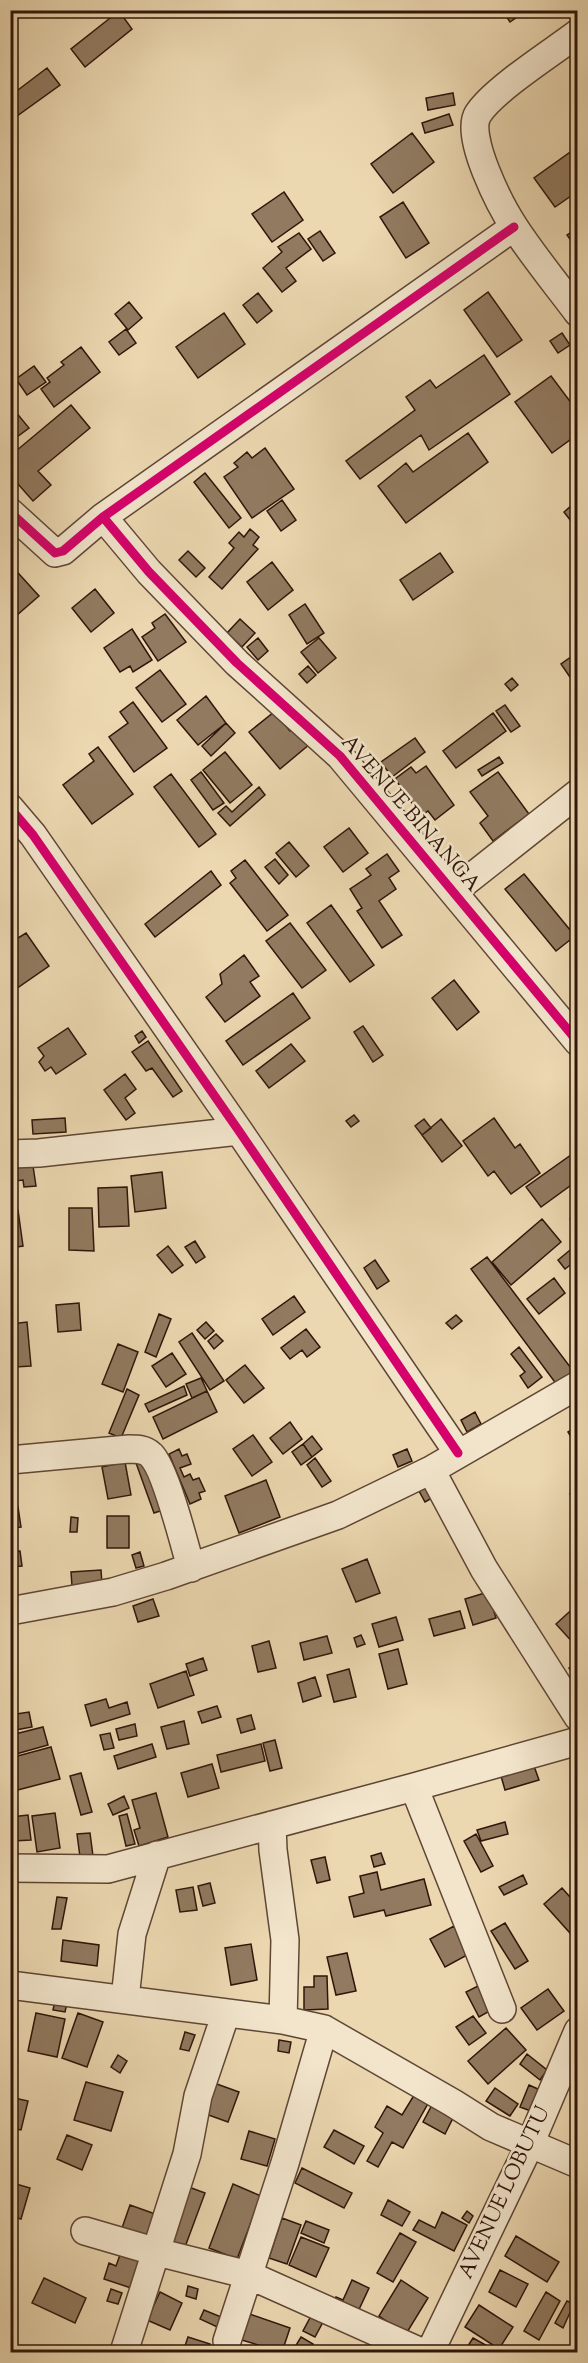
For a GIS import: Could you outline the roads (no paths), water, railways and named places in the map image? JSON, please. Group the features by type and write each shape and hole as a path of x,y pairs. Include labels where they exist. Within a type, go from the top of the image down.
{"street":[{"path":"578,33 491,99 477,115 474,129 481,161 514,227 578,313"},
{"path":"10,512 58,554 103,517 514,227"},
{"name":"AVENUE BINANGA","path":"103,517 149,572 237,663 340,756 578,1042"},
{"path":"454,891 578,793"},
{"path":"10,808 39,845 239,1131 458,1453"},
{"path":"10,1154 39,1153 239,1131"},
{"path":"10,1611 113,1592 191,1568 338,1515 431,1470 578,1385"},
{"path":"10,1460 129,1449 150,1454 157,1462 191,1568"},
{"path":"431,1470 484,1569 578,1716"},
{"path":"10,1868 108,1869 578,1741"},
{"path":"414,1787 502,2009"},
{"path":"272,1825 273,1850 285,1940 283,2020"},
{"path":"125,1999 132,1934 157,1855"},
{"path":"10,1984 283,2020 324,2030 444,2097 491,2127 578,2164"},
{"path":"124,2352 187,2154 198,2096 226,2013"},
{"path":"227,2341 324,2030"},
{"name":"AVENUE LOBUTU","path":"430,2352 530,2144 578,2031"},
{"path":"85,2231 157,2252 249,2274 421,2352"}]}
